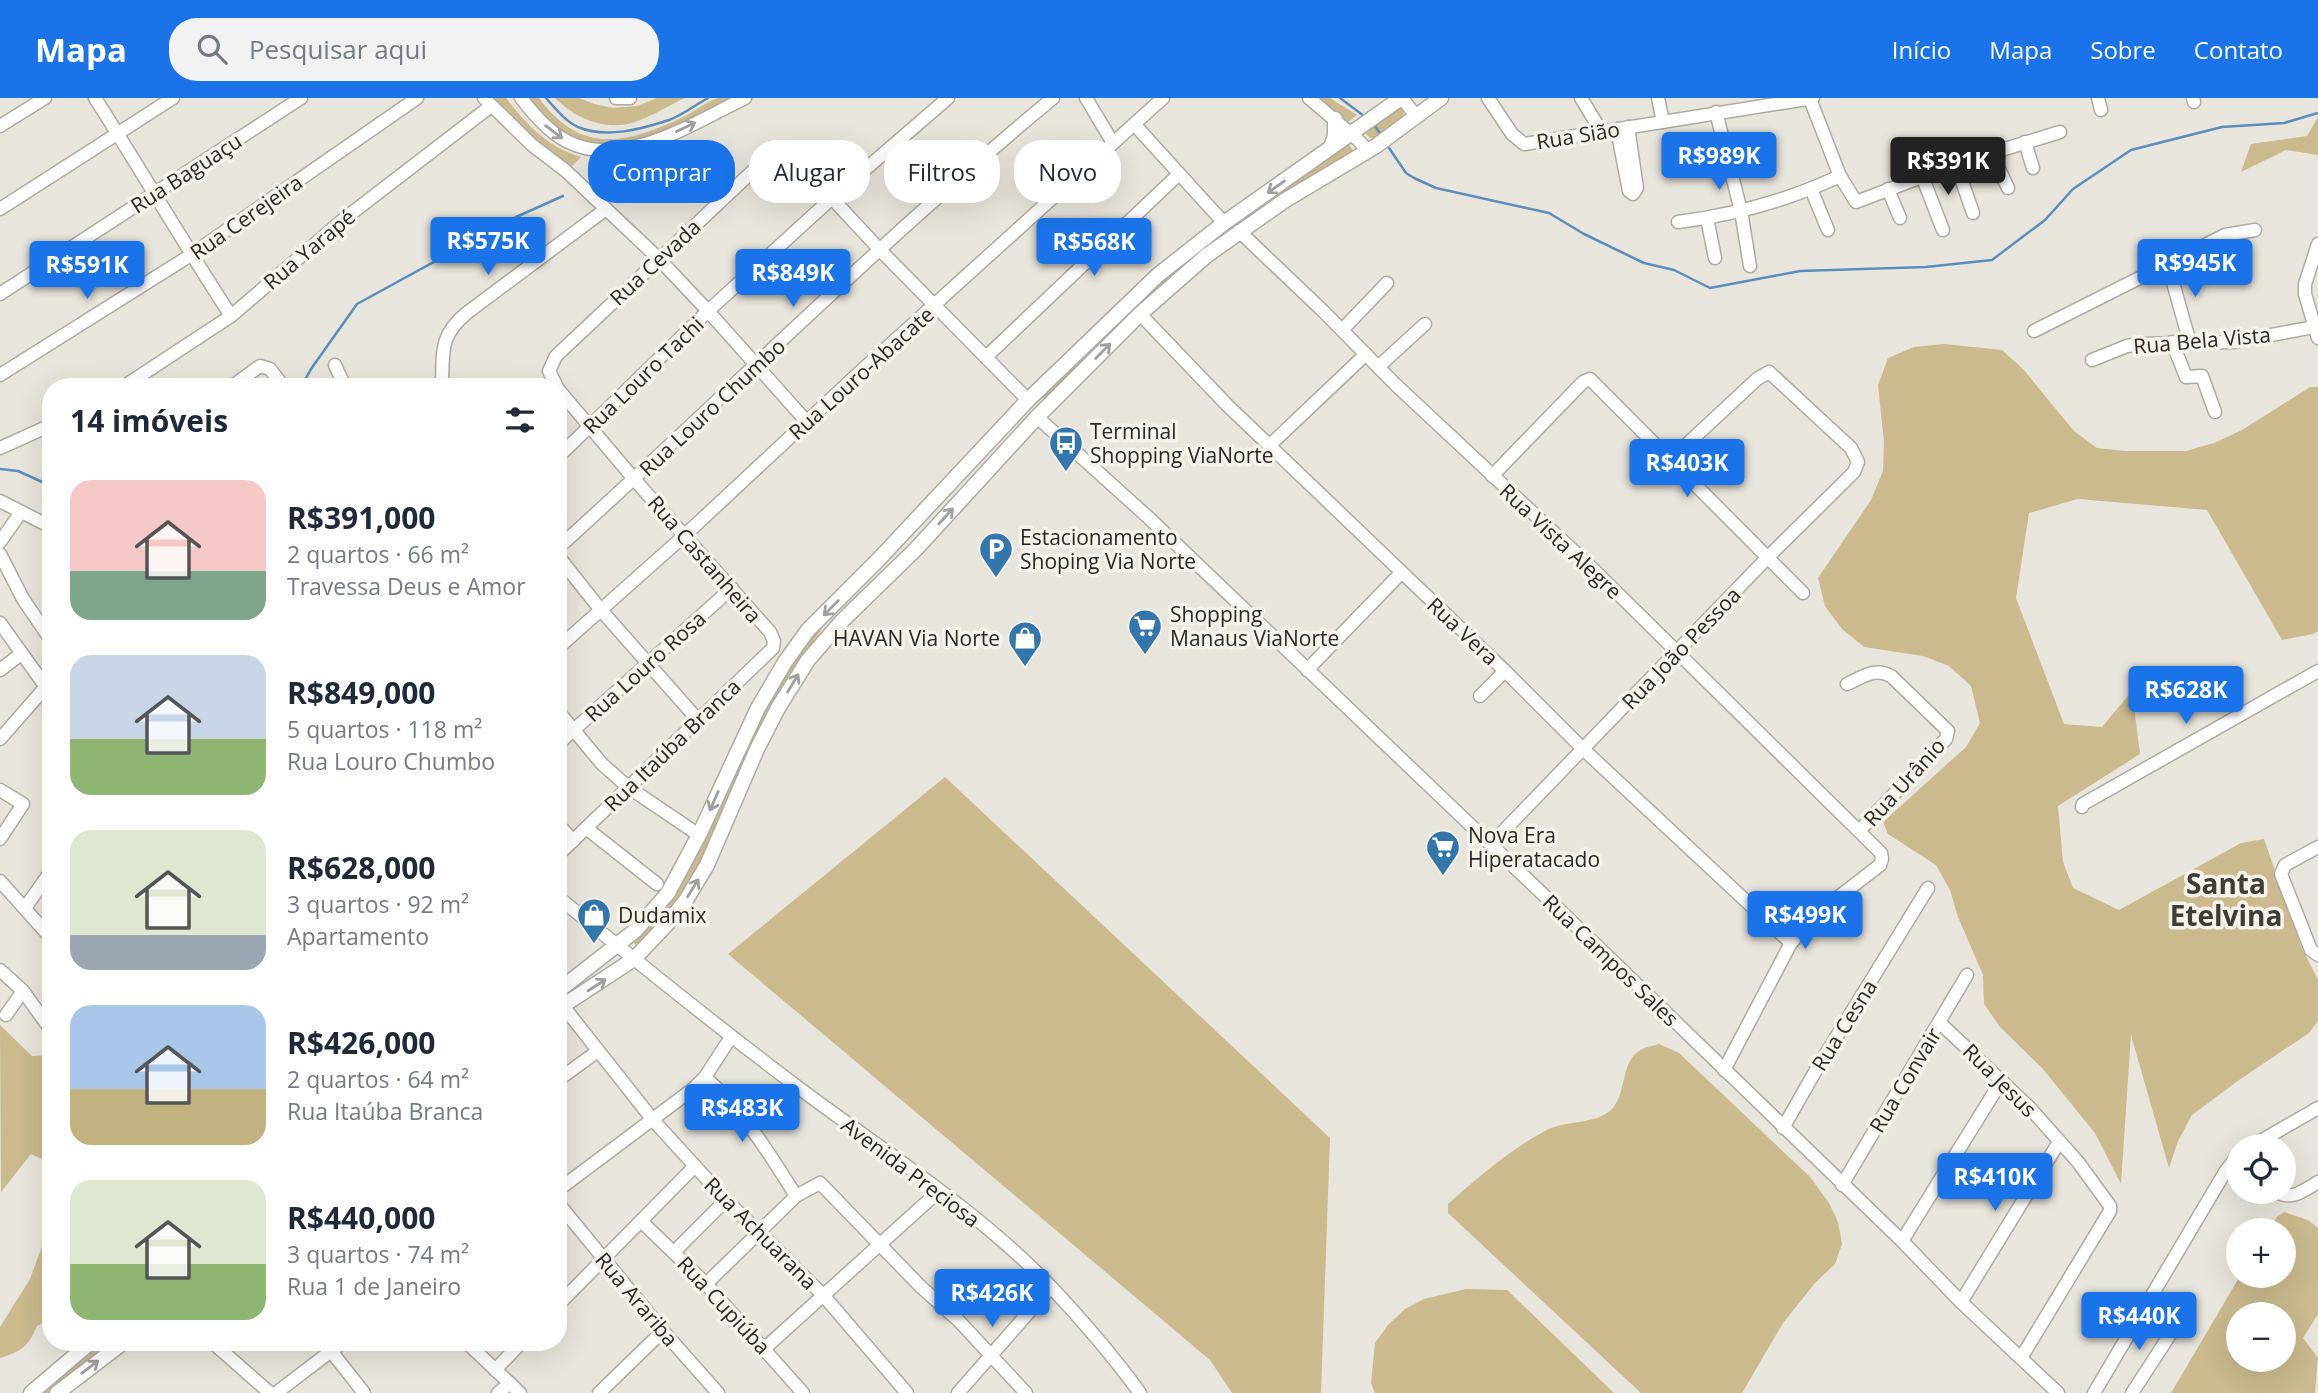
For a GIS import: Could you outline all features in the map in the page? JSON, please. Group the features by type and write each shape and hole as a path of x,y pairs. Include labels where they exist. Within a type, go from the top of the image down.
{"main road":[{"path":"567,1004 634,959 668,923 696,883 757,749 778,708 808,660 842,621 916,549 1037,417 1177,279 1239,231 1302,189 1372,149 1441,98"},
{"path":"567,984 618,946 652,915 668,893 699,835 758,708 787,658 808,631 897,541 1028,400 1158,275 1224,223 1398,99"},
{"path":"1331,147 1335,136 1335,119"},
{"path":"31,1393 80,1351"},
{"path":"57,1393 112,1351"}],"street":[{"path":"0,126 45,98"},
{"path":"95,98 231,316"},
{"path":"0,209 173,98"},
{"name":"Rua Baguaçu","path":"0,294 301,98"},
{"name":"Rua Cerejeira","path":"0,375 191,255 417,98"},
{"path":"521,98 539,120 562,139 587,149 607,151 641,145 667,136 745,98"},
{"path":"616,98 630,98"},
{"name":"Rua Louro Tachi","path":"870,165 948,98"},
{"name":"Rua Louro Chumbo","path":"567,540 880,250 1053,98"},
{"path":"1086,98 1111,140"},
{"name":"Rua Louro-Abacate","path":"1116,140 1163,98"},
{"path":"1309,98 1354,130 1372,149"},
{"name":"Rua Sião","path":"1488,98 1512,134 1524,144 1716,113 1742,104 1812,98"},
{"path":"1581,98 1601,131"},
{"path":"1658,98 1663,122"},
{"path":"1812,98 1839,176 1856,202 1956,164 2060,132"},
{"path":"1398,99 1413,119"},
{"path":"488,102 658,258 807,422"},
{"name":"Rua Yarapé","path":"138,378 231,316 344,219 488,102"},
{"path":"1716,113 1741,211 1750,266"},
{"path":"1134,124 1224,223"},
{"path":"2025,142 2033,168"},
{"path":"1991,152 2008,188"},
{"path":"1956,164 1973,213"},
{"name":"Rua Cevada","path":"556,356 749,174"},
{"path":"986,357 1179,174"},
{"path":"1678,222 1741,211 1811,189 1839,176"},
{"path":"1922,176 1943,229"},
{"path":"1811,189 1828,230"},
{"path":"1888,189 1900,218"},
{"name":"Rua Louro Tachi","path":"567,448 708,311 827,203"},
{"path":"837,203 1028,400"},
{"name":"Rua Louro-Abacate","path":"567,640 1047,203"},
{"path":"442,378 443,352 451,327 606,209"},
{"path":"1707,218 1715,258"},
{"path":"2034,331 2225,235 2255,230"},
{"name":"Rua Vista Alegre","path":"1239,231 1492,476 1571,548 1881,853 1880,865 1823,909 1791,943"},
{"path":"2316,333 2305,294 2305,284 2318,244"},
{"path":"2168,265 2190,343"},
{"path":"1342,330 1387,284"},
{"name":"Rua Vera","path":"1140,314 1218,397 1583,749 1791,943"},
{"path":"1378,367 1425,324"},
{"name":"Rua Bela Vista","path":"2092,360 2126,346 2172,342 2234,342 2316,333"},
{"path":"2172,342 2186,377 2202,376 2215,412"},
{"path":"1270,445 1366,354"},
{"name":"Rua Castanheira","path":"552,378 549,371 556,356"},
{"path":"335,365 341,378"},
{"path":"243,378 260,366 270,369 277,378"},
{"name":"Rua João Pessoa","path":"1491,844 1768,557 1854,472 1858,463 1851,448 1769,372 1748,387 1671,459"},
{"path":"1492,476 1583,382 1590,379 1803,593"},
{"name":"Rua Castanheira","path":"567,400 769,632 774,641 773,648"},
{"name":"Rua Campos Sales","path":"1037,417 1160,529 1491,844 2058,1393"},
{"path":"0,449 42,429"},
{"path":"0,501 42,522"},
{"path":"0,542 21,512"},
{"path":"0,554 23,599 42,627"},
{"path":"567,567 698,720"},
{"path":"1307,670 1401,573"},
{"name":"Rua Louro Rosa","path":"567,736 732,588"},
{"path":"0,623 42,679"},
{"path":"773,648 787,658"},
{"name":"Rua Itaúba Branca","path":"567,847 773,648"},
{"path":"0,670 21,654"},
{"path":"1480,696 1505,671"},
{"path":"2082,807 2318,671"},
{"name":"Rua Urânio","path":"1847,684 1872,673 1883,672 1891,676 1948,731 1946,739 1859,831"},
{"path":"0,739 42,694"},
{"path":"567,722 602,764 628,787 699,835"},
{"path":"0,790 23,804 0,839"},
{"path":"586,828 657,884"},
{"path":"567,834 573,841"},
{"path":"2318,847 2285,865 2281,874 2311,950 2318,955"},
{"path":"0,881 42,927"},
{"path":"25,908 42,884"},
{"name":"Rua Cesna","path":"1783,1128 1815,1070 1928,888"},
{"name":"Avenida Preciosa","path":"567,904 732,1037 939,1191 1011,1250 1051,1287 1116,1361 1140,1393"},
{"path":"1724,1070 1791,943"},
{"path":"0,970 23,991 42,1017"},
{"name":"Rua Convair","path":"1842,1185 1968,975"},
{"path":"6,1015 23,991"},
{"name":"Rua Achuarana","path":"567,1015 653,1120 726,1200 823,1295 907,1393"},
{"name":"Rua Jesus","path":"1939,1022 2003,1080 2084,1169 2110,1206 2110,1211 2021,1358"},
{"path":"567,1183 684,1097 705,1077 732,1037"},
{"path":"567,1073 598,1051"},
{"path":"705,1077 730,1101 751,1128 796,1196"},
{"path":"1902,1241 2003,1080"},
{"path":"2273,1134 2318,1108"},
{"path":"1961,1302 2059,1142"},
{"path":"567,1296 695,1166"},
{"path":"2094,1393 2226,1171"},
{"path":"2296,1194 2318,1182"},
{"path":"706,1284 796,1196 816,1184 824,1185 879,1245 992,1355 1026,1393"},
{"path":"765,1348 939,1191"},
{"path":"674,1252 726,1200"},
{"name":"Rua Arariba","path":"567,1214 718,1393"},
{"name":"Rua Cupiúba","path":"641,1221 706,1284 803,1393"},
{"path":"958,1393 1051,1287"},
{"path":"2132,1393 2173,1330"},
{"path":"599,1393 663,1331"},
{"path":"224,1351 270,1393"},
{"path":"276,1393 331,1351 364,1393"},
{"path":"475,1351 520,1393"},
{"path":"495,1370 513,1351"},
{"path":"498,1393 510,1383"}],"shaded area":[{"path":"486,98 506,98 539,134 558,147 581,157 567,171"},
{"path":"525,98 539,98 555,117 572,129 589,137 606,139 644,133 685,116 714,99 735,98 655,138 588,140 588,144 557,131"},
{"path":"555,98 579,98 613,108 637,106 657,98 685,98 635,122 613,125 581,117"},
{"path":"1314,98 1330,98 1357,115 1347,123"},
{"path":"1402,107 1404,114 1400,122 1374,138 1366,134 1366,131 1396,108"},
{"path":"2318,117 2318,155 2286,150 2241,172 2251,144 2307,136"},
{"path":"1348,143 1354,152 1266,209 1045,400 1041,395 1134,304 1217,235"},
{"path":"1944,344 2002,350 2023,369 2074,431 2097,448 2186,451 2214,443 2242,430 2310,387 2318,387 2318,631 2313,634 2282,640 2207,510 2078,499 2029,513 2016,598 2064,724 2102,727 2132,691 2140,754 2058,806 2063,862 2073,888 2119,910 2241,843 2264,839 2301,946 2318,980 2318,1021 2309,1033 2192,1115 2178,1141 2169,1168 2131,1035 2121,1184 2095,1133 2042,1068 2000,1027 1984,1004 1983,975 1958,917 1950,890 1936,865 1888,834 1883,822 1966,747 1980,723 1971,686 1949,666 1923,656 1864,647 1842,629 1825,606 1818,578 1871,500 1883,471 1884,442 1878,385 1888,358 1914,347"},
{"path":"822,629 780,690 696,872 652,931 637,946 633,942 690,870 769,694 814,631"},
{"path":"945,777 1330,1138 1321,1393 1232,1393 1210,1360 728,954"},
{"path":"0,1025 32,1056 42,1055 42,1159 31,1154 1,1192"},
{"path":"1659,1044 1679,1053 1810,1177 1829,1203 1838,1222 1842,1244 1835,1264 1815,1283 1783,1323 1742,1393 1641,1393 1448,1213 1448,1204 1520,1146 1554,1127 1598,1118 1612,1109 1620,1095 1633,1057 1643,1048"},
{"path":"2284,1212 2308,1220 2318,1228 2318,1314 2303,1338 2318,1358 2315,1393 2171,1393 2233,1288 2296,1288 2296,1218 2276,1218"},
{"path":"42,1246 42,1324 37,1326 31,1339 23,1347 0,1358 0,1327 30,1279"},
{"path":"1466,1289 1507,1290 1614,1393 1375,1393 1371,1383 1375,1343 1388,1325 1405,1309 1424,1299"},
{"path":"91,1351 106,1351 52,1393 42,1393"}],"waterway":[{"path":"546,98 573,124 589,131 600,132 636,129 669,120 708,98"},
{"path":"1340,98 1364,116"},
{"path":"1387,145 1406,173 1436,188 1549,213 1584,234 1644,263 1674,270 1710,288 1800,271 1926,267 1992,260 2045,220 2073,189 2131,150 2222,127 2284,123 2318,113"},
{"path":"1374,125 1382,136"},
{"path":"306,378 357,304 516,217 563,196"},
{"path":"0,469 18,471 42,482"}],"place":[{"name":"Terminal Shopping ViaNorte","path":"1066,473"},
{"name":"Estacionamento Shoping Via Norte","path":"996,579"},
{"name":"Shopping Manaus ViaNorte","path":"1145,656"},
{"name":"HAVAN Via Norte","path":"1025,668"},
{"name":"Nova Era Hiperatacado","path":"1443,877"},
{"name":"Dudamix","path":"594,945"}],"district":[{"name":"Santa Etelvina","path":"2226,899"}]}
